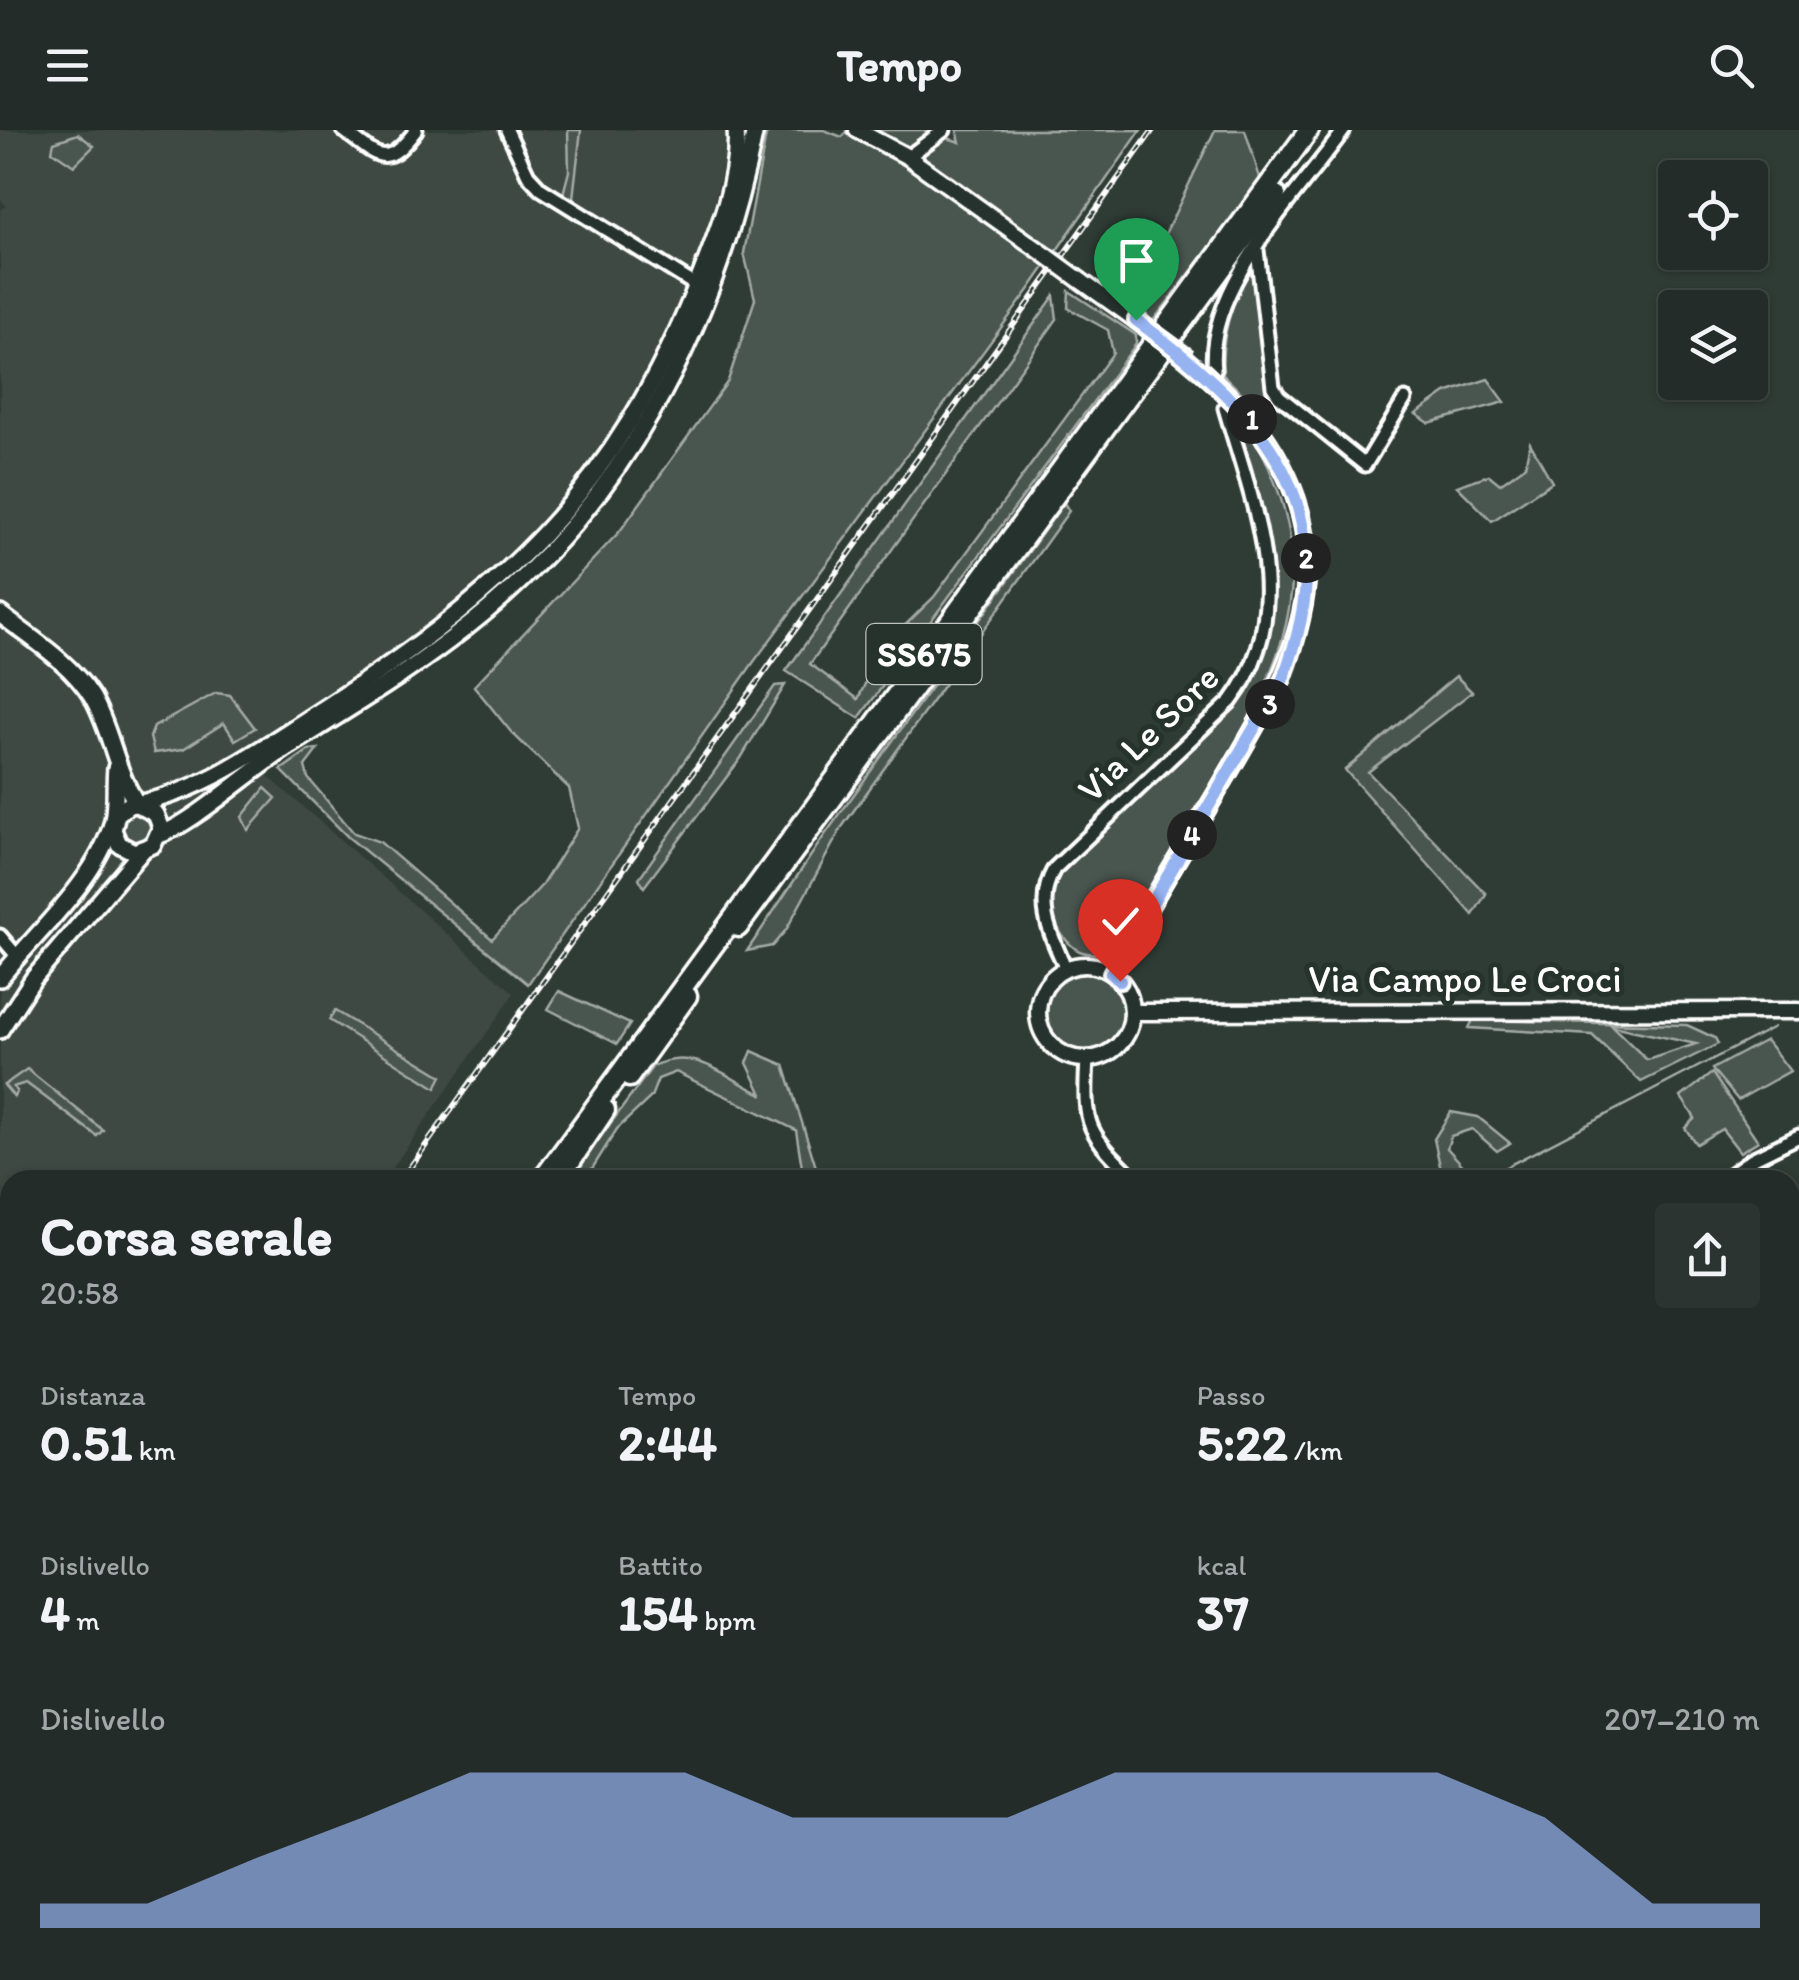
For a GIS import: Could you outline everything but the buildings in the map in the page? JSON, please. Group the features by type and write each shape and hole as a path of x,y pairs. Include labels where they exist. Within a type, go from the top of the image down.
{"highway":[{"name":"SS675","path":"549,1170 1309,130"},
{"name":"SS675","path":"565,1170 708,967 1323,130"}],"main road":[{"path":"0,978 83,878 122,808 179,793 260,750 386,668 514,568 612,452 646,396 715,240 736,130"},
{"path":"0,1030 34,979 142,851 160,835 452,640 527,575 575,523 626,460 693,332 728,246 755,130"},
{"path":"0,614 58,659 91,696 116,768 138,804 156,814 160,835"},
{"path":"116,768 113,822 120,844 142,851"}],"street":[{"path":"343,130 378,156 386,157 401,149 416,130"},
{"path":"508,130 528,175 540,189 697,286"},
{"path":"857,130 908,157 1208,370 1247,413 1282,464 1303,526 1306,566 1299,634 1269,705 1111,973"},
{"path":"908,157 944,130"},
{"path":"1208,370 1221,309 1256,250 1344,130"},
{"path":"1256,250 1273,387 1279,396 1365,465 1405,399"},
{"name":"Via Le Sore","path":"1066,969 1045,918 1045,894 1054,870 1231,701 1252,670 1264,640 1266,565 1225,408"},
{"path":"0,936 17,956"},
{"path":"1089,966 1111,973 1126,990 1132,1012 1118,1044 1087,1059 1056,1050 1039,1023 1043,991 1066,969 1089,966"},
{"name":"Via Campo Le Croci","path":"1132,1012 1799,1011"},
{"path":"1087,1059 1089,1126 1095,1140 1126,1170"},
{"path":"1737,1170 1799,1136"}],"shaded area":[{"path":"0,130 728,130 730,134 703,251 665,339 598,457 516,556 384,664 241,752 514,993 391,1170 0,1170 0,210 6,206 0,199"},
{"path":"568,130 581,130 573,198 562,198 569,171"},
{"path":"774,130 824,130 842,137 849,130 923,130 960,142 957,130 1141,130 1029,290 753,663 528,984 348,837 281,770 309,750 318,749 305,766 308,778 354,833 380,842 492,939 542,885 578,828 569,788 511,732 474,686 620,531 728,381 755,299 744,253 766,135"},
{"path":"1215,130 1245,130 1261,181 1152,322 1139,304 1142,282"},
{"path":"78,134 94,146 74,166 52,151 54,142"},
{"path":"1250,271 1256,277 1267,395 1256,407 1223,375 1228,321"},
{"path":"1069,291 1136,335 1136,344 859,718 786,671 1054,296 1057,319 810,664 858,699 881,649 934,597 1113,353 1108,330 1068,308"},
{"path":"1488,379 1505,402 1429,423 1416,414 1446,393"},
{"path":"1235,418 1262,452 1288,523 1292,570 1288,614 1277,656 1238,738 1138,906 1101,953 1084,952 1067,941 1055,919 1052,898 1058,876 1089,840 1215,728 1248,686 1261,664 1269,638 1273,608 1268,541 1262,507"},
{"path":"1530,443 1552,482 1492,521 1457,486 1489,475 1500,484 1525,466"},
{"path":"1064,503 1069,511 842,827 786,930 772,946 747,951 824,836"},
{"path":"1456,676 1472,692 1368,772 1486,894 1473,915 1345,770"},
{"path":"785,685 741,758 644,887 639,878 775,686"},
{"path":"216,693 230,695 255,728 235,740 224,723 183,749 154,753 150,737 154,727"},
{"path":"265,788 276,798 248,830 242,817"},
{"path":"138,813 148,818 153,828 148,838 138,843 128,838 123,828 128,818"},
{"path":"1085,974 1112,985 1123,1012 1112,1039 1085,1050 1058,1039 1047,1012 1058,985"},
{"path":"559,991 630,1024 617,1044 548,1009"},
{"path":"335,1011 442,1076 436,1088 329,1020"},
{"path":"1473,1020 1687,1025 1715,1038 1718,1044 1641,1082 1592,1035 1469,1028","holes":["1612,1026 1696,1044 1647,1060"]},
{"path":"1766,1040 1790,1071 1738,1100 1712,1069"},
{"path":"752,1051 784,1065 817,1170 802,1170 796,1130 676,1072 658,1079 651,1097 617,1129 591,1170 576,1170 653,1066 669,1061 697,1062 762,1094 747,1063"},
{"path":"27,1069 103,1130 97,1136 26,1083 13,1087 17,1091 14,1097 4,1085"},
{"path":"1712,1073 1758,1141 1740,1152 1722,1129 1696,1144 1685,1128 1695,1118 1681,1097"},
{"path":"1451,1112 1478,1117 1510,1143 1497,1151 1472,1129 1451,1136 1447,1148 1466,1169 1441,1170 1434,1139"}],"waterway":[{"path":"1500,1170 1774,1027"}],"railway":[{"path":"408,1170 1153,130"}],"route":[{"path":"1120,981 1111,973 1283,679 1299,634 1306,566 1303,526 1293,492 1265,435 1188,358 1136,320"}]}
